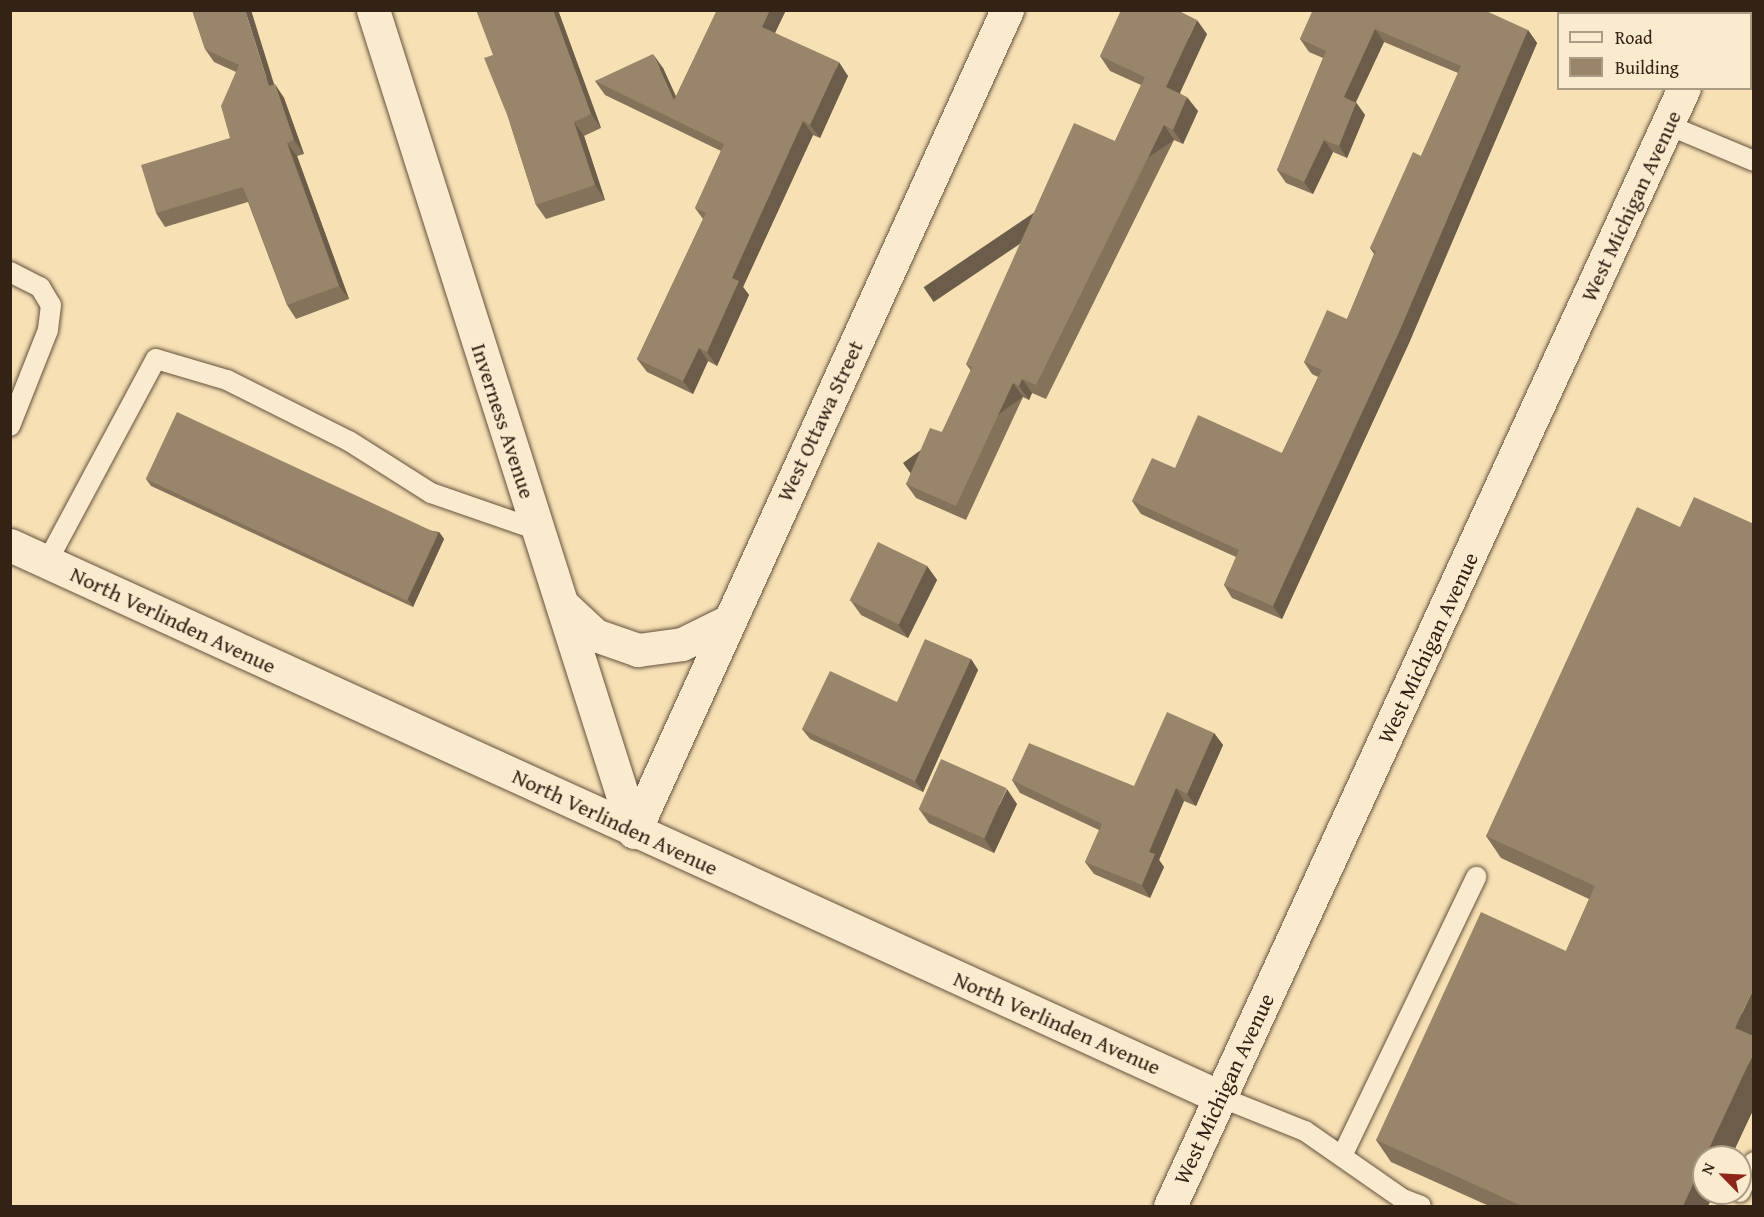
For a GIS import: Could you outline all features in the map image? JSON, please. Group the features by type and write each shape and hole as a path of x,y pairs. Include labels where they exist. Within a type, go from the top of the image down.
{"street":[{"name":"Inverness Avenue","path":"373,10 634,832"},
{"name":"West Ottawa Street","path":"634,832 1007,10"},
{"name":"West Michigan Avenue","path":"1170,1206 1683,90"},
{"name":"North Verlinden Avenue","path":"10,545 634,832 1220,1097"},
{"path":"561,603 595,635 638,650 682,644 729,621"}],"lane":[{"path":"1668,125 1754,161"},
{"path":"10,272 40,287 51,305 48,330 10,426"},
{"path":"47,562 156,359 227,380 349,441 431,493 538,530"},
{"path":"1342,1156 1476,877"},
{"path":"1220,1097 1305,1131 1421,1206"}],"building":[{"path":"192,10 245,10 269,86 275,84 294,140 287,143 339,286 287,305 243,187 156,213 141,165 230,138 221,106 239,65 205,49"},
{"path":"476,10 553,10 591,114 574,122 595,185 536,205 508,117 484,58 493,55"},
{"path":"717,10 770,10 762,27 839,62 810,125 803,121 732,278 739,281 707,352 699,348 683,381 637,359 706,213 695,208 724,144 595,81 653,54 674,100"},
{"path":"1121,10 1177,10 1197,20 1166,87 1100,56"},
{"path":"1313,10 1484,10 1528,30 1400,330 1273,606 1224,585 1239,550 1132,501 1152,458 1175,468 1198,415 1282,453 1322,370 1304,362 1327,310 1347,319 1376,251 1370,248 1413,152 1421,156 1461,66 1375,29 1344,97 1356,103 1339,146 1324,140 1304,182 1277,170 1326,51 1300,39"},
{"path":"1145,77 1187,97 1173,130 1164,125 1036,385 1022,379 1019,386 1013,383 956,506 906,484 930,428 942,432 972,367 966,364 1074,123 1115,141"},
{"path":"177,412 438,534 407,601 146,479"},
{"path":"1694,497 1754,524 1754,988 1735,1028 1754,1036 1754,1052 1711,1145 1692,1145 1692,1186 1683,1206 1522,1206 1376,1140 1481,912 1566,951 1595,886 1486,836 1637,507 1680,527"},
{"path":"878,542 927,566 899,625 850,600"},
{"path":"925,639 971,659 915,781 802,729 830,671 897,702"},
{"path":"1167,712 1214,733 1187,794 1176,788 1149,852 1155,854 1142,885 1085,862 1102,824 1012,780 1029,743 1134,786"},
{"path":"941,759 1007,788 984,839 919,809"}]}
